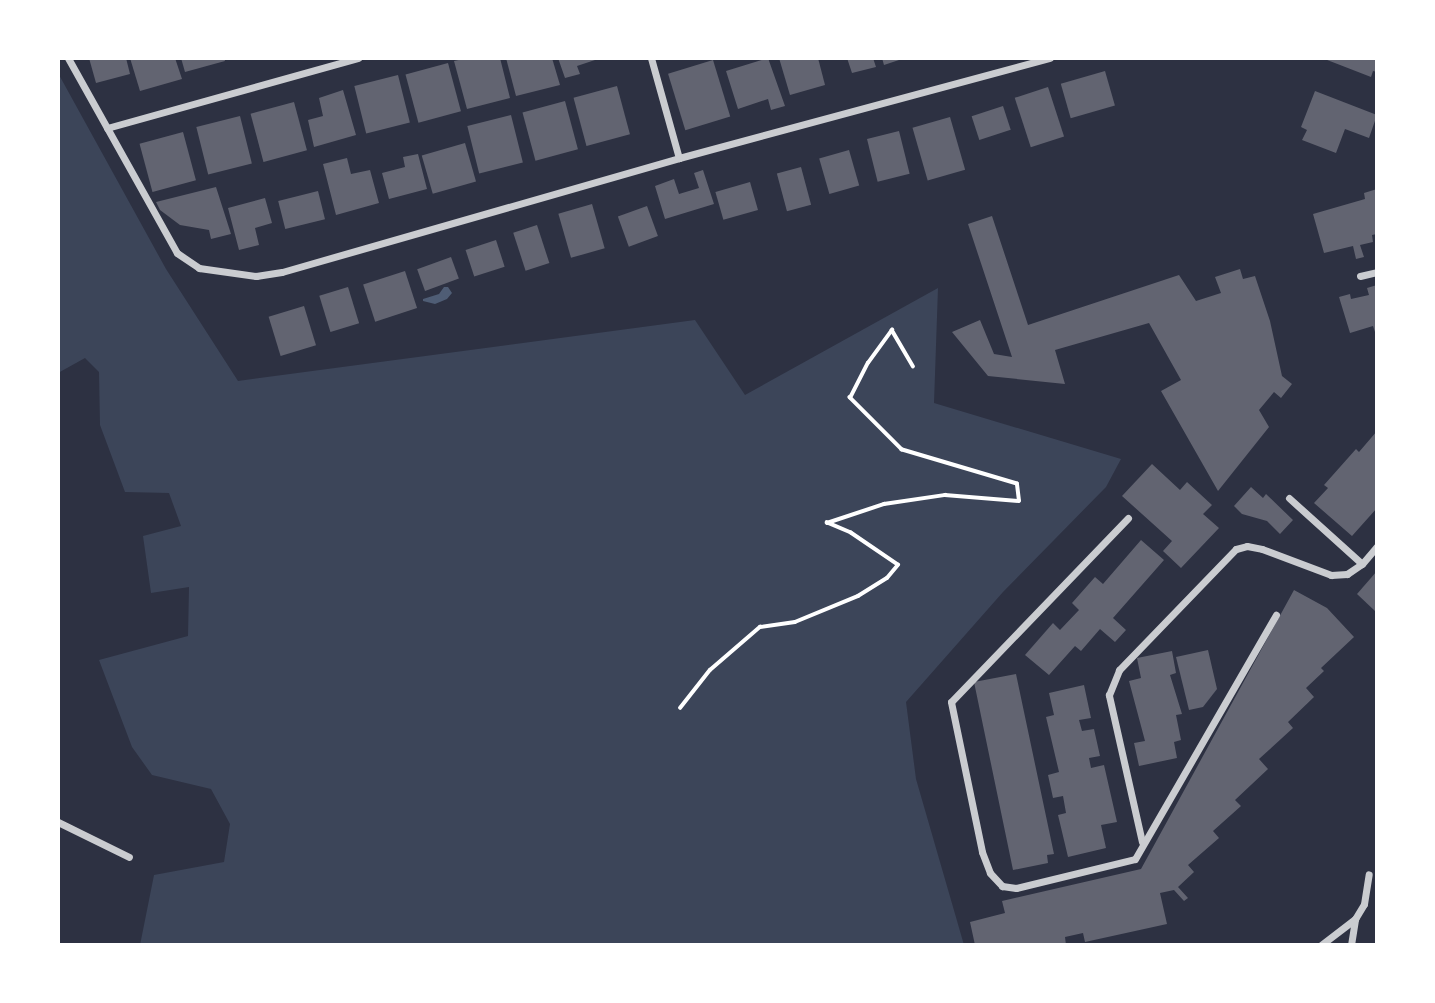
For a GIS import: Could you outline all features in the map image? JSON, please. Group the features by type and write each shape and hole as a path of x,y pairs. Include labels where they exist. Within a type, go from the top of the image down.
{"street":[{"path":"68,58 177,253 199,268 256,276 282,272 679,158 1050,58"},
{"path":"107,128 358,58"},
{"path":"651,58 679,158"},
{"path":"1360,276 1377,272"},
{"path":"1289,498 1362,564"},
{"path":"1129,518 951,702 982,852 990,873 1002,886 1016,888 1135,859 1276,615"},
{"path":"1142,843 1109,695 1119,670 1236,549 1247,546 1262,549 1323,574 1347,574 1362,564 1377,547"},
{"path":"58,822 129,857"},
{"path":"1321,945 1355,919 1364,904 1369,874"},
{"path":"1352,945 1355,919"}],"path":[{"path":"681,708 710,670 760,627 795,622 858,596 887,578 898,565 851,533 827,523 884,504 945,495 1019,501 1017,484 902,450 850,398 868,363 892,330 913,366"}],"shaded area":[{"path":"58,73 166,269 238,381 695,320 745,395 938,288 934,403 1121,459 1106,487 1003,592 906,702 916,779 964,945 140,945 154,875 224,862 230,824 211,789 152,775 132,747 99,660 188,636 189,587 151,593 143,536 181,526 169,493 125,492 100,425 99,372 85,358 58,373"},
{"path":"444,287 448,287 452,293 447,299 435,304 423,301 439,294"}],"building":[{"path":"89,58 126,58 130,74 96,83"},
{"path":"130,58 175,58 182,79 140,91"},
{"path":"181,58 224,58 225,61 185,72"},
{"path":"500,58 510,98 467,109 454,61"},
{"path":"506,58 552,58 560,85 516,96"},
{"path":"558,58 601,58 577,66 580,74 565,78"},
{"path":"768,58 785,106 771,110 768,99 738,109 726,71"},
{"path":"779,58 818,58 825,85 790,95"},
{"path":"847,58 873,58 876,67 852,73"},
{"path":"882,58 905,58 884,65"},
{"path":"1322,58 1377,58 1377,72 1373,71 1371,77"},
{"path":"713,60 730,116 685,130 668,74"},
{"path":"448,63 461,111 418,123 405,74"},
{"path":"1105,71 1115,106 1071,118 1061,84"},
{"path":"398,75 410,123 366,133 354,86"},
{"path":"617,86 630,134 586,146 574,98"},
{"path":"1048,87 1064,136 1031,147 1015,98"},
{"path":"343,90 356,135 314,147 308,120 323,116 319,98"},
{"path":"1315,91 1377,115 1369,138 1345,129 1336,153 1302,140 1307,130 1301,127"},
{"path":"565,101 578,149 535,161 522,112"},
{"path":"294,102 307,150 263,162 251,114"},
{"path":"1003,106 1011,130 979,140 972,116"},
{"path":"511,115 523,163 479,173 467,126"},
{"path":"240,116 252,164 208,174 196,127"},
{"path":"950,117 965,170 928,181 913,128"},
{"path":"899,131 910,174 878,182 867,139"},
{"path":"183,132 196,180 152,192 140,144"},
{"path":"465,143 476,181 433,194 422,155"},
{"path":"849,150 859,186 829,194 819,159"},
{"path":"418,154 427,189 389,199 382,173 405,167 403,157"},
{"path":"347,158 351,174 370,170 379,203 336,215 323,164"},
{"path":"801,167 811,205 787,211 777,173"},
{"path":"703,170 714,204 665,219 655,186 674,179 679,194 699,188 694,173"},
{"path":"750,182 758,210 723,220 715,192"},
{"path":"216,187 231,234 211,239 209,230 180,225 160,210 156,202"},
{"path":"1377,189 1377,234 1372,235 1373,242 1360,245 1364,257 1356,259 1353,246 1324,253 1313,214 1365,199 1364,193"},
{"path":"318,191 325,219 285,229 278,201"},
{"path":"265,198 272,223 255,228 259,245 239,250 228,208"},
{"path":"592,204 605,248 571,258 558,214"},
{"path":"647,206 658,236 629,247 618,217"},
{"path":"992,216 1028,325 1179,275 1196,301 1221,293 1215,277 1240,269 1243,279 1255,276 1270,321 1282,376 1292,384 1281,398 1274,392 1259,410 1269,427 1218,491 1161,391 1181,380 1149,323 1055,350 1065,384 988,376 952,332 980,320 994,354 1012,357 968,224"},
{"path":"537,225 549,263 526,271 513,233"},
{"path":"496,240 505,267 474,277 466,250"},
{"path":"451,257 459,279 425,291 417,269"},
{"path":"405,271 417,308 375,322 363,285"},
{"path":"1377,285 1377,338 1373,326 1350,333 1339,297 1350,294 1351,299 1369,295 1367,288"},
{"path":"348,287 359,323 330,332 319,296"},
{"path":"304,306 316,345 281,356 269,317"},
{"path":"1377,431 1377,508 1352,536 1314,503 1328,488 1324,485 1356,449 1359,452"},
{"path":"1152,464 1180,490 1187,482 1212,505 1203,514 1219,528 1181,568 1163,551 1172,541 1122,496"},
{"path":"1251,487 1263,498 1266,494 1293,520 1280,534 1267,521 1242,514 1234,506"},
{"path":"1141,540 1164,560 1113,618 1126,630 1115,642 1100,629 1081,651 1075,646 1049,675 1025,655 1053,623 1060,630 1079,610 1072,603 1095,577 1103,584"},
{"path":"1377,571 1377,608 1375,611 1357,594"},
{"path":"1294,590 1327,608 1354,637 1321,668 1324,671 1306,688 1314,697 1288,722 1293,728 1259,759 1268,769 1235,800 1241,806 1213,831 1219,838 1188,865 1194,872 1178,887 1188,898 1184,901 1174,890 1160,893 1167,924 1085,942 1083,933 1065,937 1066,945 975,945 970,922 1005,913 1002,901 1141,869"},
{"path":"1208,650 1217,689 1203,707 1189,710 1176,657"},
{"path":"1172,651 1176,673 1170,675 1182,714 1176,715 1181,740 1174,742 1177,758 1139,766 1134,743 1145,741 1129,681 1141,678 1137,658"},
{"path":"1016,674 1054,854 1047,855 1048,863 1013,870 974,682"},
{"path":"1084,685 1091,718 1079,720 1082,731 1094,729 1100,756 1089,758 1091,768 1104,765 1117,822 1101,825 1106,848 1068,857 1058,815 1066,813 1063,796 1053,798 1048,775 1059,772 1046,717 1054,715 1049,693"}]}
